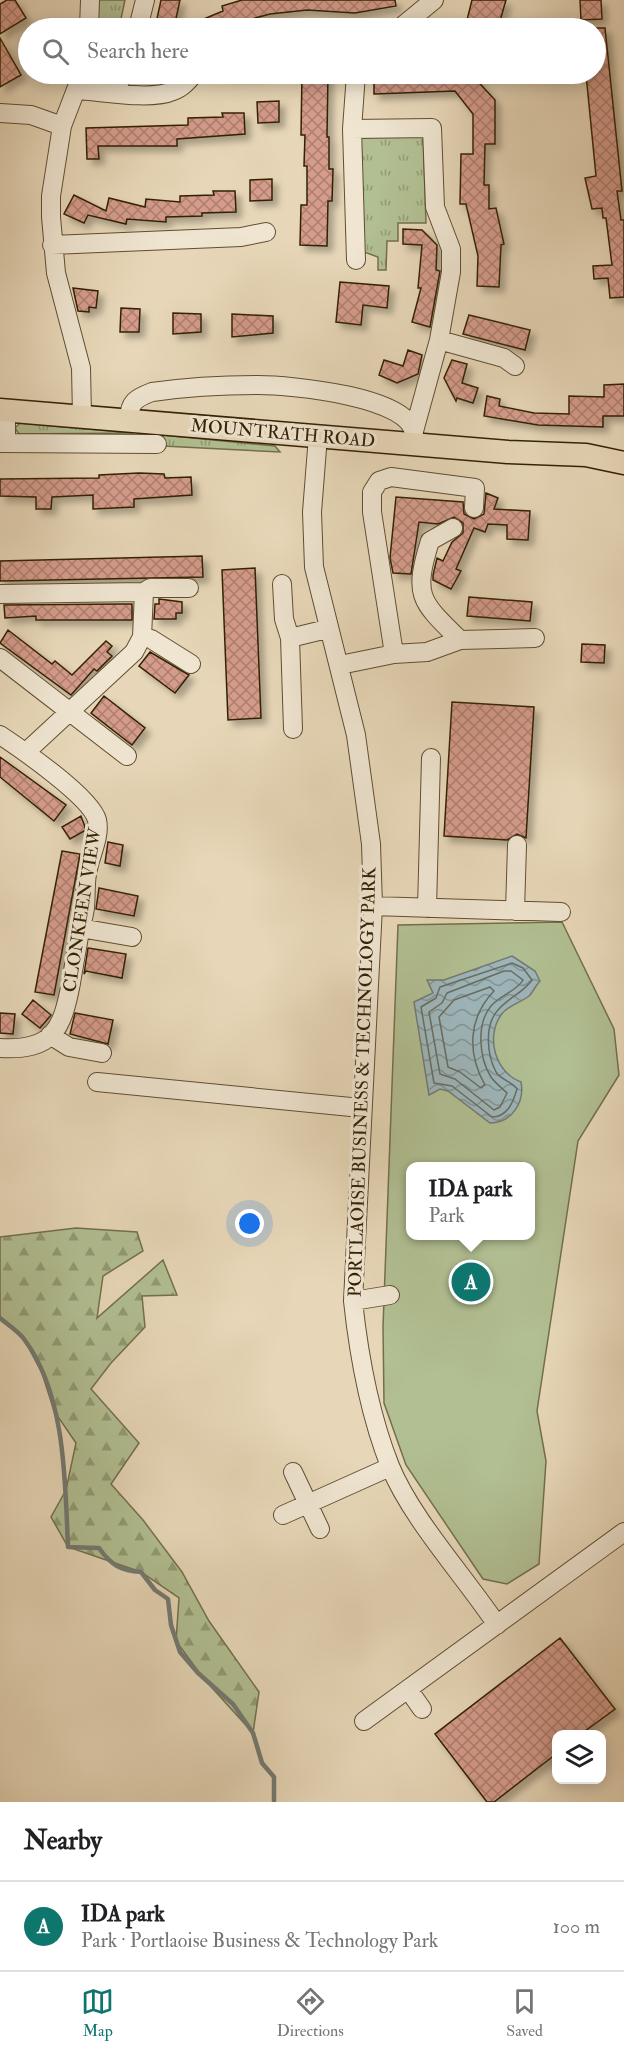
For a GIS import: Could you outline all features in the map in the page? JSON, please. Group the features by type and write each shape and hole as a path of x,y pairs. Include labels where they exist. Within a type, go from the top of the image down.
{"main road":[{"name":"MOUNTRATH ROAD","path":"3,410 318,436 414,438 566,455 586,455 624,463"},
{"name":"MOUNTRATH ROAD","path":"566,455 624,479"}],"street":[{"path":"89,18 90,0"},
{"path":"140,18 145,0"},
{"path":"412,18 434,0"},
{"path":"78,84 62,126 51,196 52,245 62,298 79,357 82,416"},
{"path":"87,84 117,92 153,95 171,92 185,84"},
{"path":"117,92 119,84"},
{"path":"355,84 352,129 356,260"},
{"path":"0,113 31,115 62,126"},
{"path":"352,129 432,128 435,207 451,249 451,272 439,340 414,438"},
{"path":"52,245 241,237 267,232"},
{"path":"439,340 504,358 515,366"},
{"path":"129,420 129,408 136,398 152,392 258,385 304,388 354,397 397,413 409,422 414,438"},
{"path":"3,410 3,443 156,444"},
{"name":"PORTLAOISE BUSINESS & TECHNOLOGY PARK","path":"318,436 311,540 317,586 327,629 340,665 365,787 373,906 353,1301 360,1365 390,1467 413,1508 497,1625"},
{"path":"394,654 372,512 372,492 379,481 391,477 475,488 474,508"},
{"path":"453,528 430,541 420,576 425,602 460,640"},
{"path":"282,584 284,619 290,638 293,729"},
{"path":"0,594 144,592 150,588 189,588"},
{"path":"26,752 134,652 142,637 144,592"},
{"path":"290,638 327,629"},
{"path":"142,637 151,639 191,664"},
{"path":"340,665 394,654 427,652 460,640 535,638"},
{"path":"0,658 127,756"},
{"name":"CLONKEEN VIEW","path":"0,735 26,752 86,802 97,820 94,849 87,871 86,913 80,928 66,1009 60,1026 50,1035"},
{"path":"427,908 431,758"},
{"path":"515,911 518,845"},
{"path":"373,906 561,912"},
{"path":"80,928 132,937"},
{"path":"0,1048 25,1048 45,1041 50,1035 69,1047 102,1053"},
{"path":"97,1082 361,1108"},
{"path":"353,1301 390,1294"},
{"path":"283,1515 390,1467"},
{"path":"293,1472 320,1529"},
{"path":"363,1721 624,1532"},
{"path":"408,1689 422,1709"}],"green space":[{"path":"98,0 125,0 121,18 97,18"},
{"path":"423,134 426,223 398,223 398,241 387,241 386,270 378,270 378,257 364,252 361,138"},
{"path":"20,423 133,433 19,434 15,428"},
{"path":"163,435 275,446 280,452 163,446"},
{"path":"562,922 614,1029 619,1075 578,1141 537,1411 546,1461 539,1564 507,1584 483,1579 406,1465 384,1403 383,1327 398,925"},
{"path":"76,1228 137,1232 143,1251 103,1276 97,1318 163,1260 177,1295 142,1296 145,1327 111,1363 91,1389 139,1443 111,1484 143,1520 182,1572 209,1621 259,1692 253,1733 204,1679 176,1641 179,1598 141,1572 68,1547 51,1517 66,1490 76,1443 54,1411 42,1373 24,1339 0,1318 0,1237"}],"water":[{"path":"512,956 535,971 540,981 529,996 511,1006 501,1015 496,1024 494,1044 499,1063 505,1071 521,1082 522,1090 518,1104 510,1116 490,1123 448,1091 440,1089 429,1095 414,1002 433,993 427,980 444,980"}],"building":[{"path":"7,0 15,0 26,18 18,18 18,23 0,34 0,4"},
{"path":"161,0 180,0 176,18 157,18"},
{"path":"242,0 395,0 396,6 355,13 307,10 255,18 206,18 223,11 222,6"},
{"path":"472,0 506,0 501,18 468,18"},
{"path":"580,0 601,0 602,18 581,18"},
{"path":"0,38 18,70 18,77 0,87"},
{"path":"606,38 622,191 617,191 621,220 624,220 624,297 610,298 608,278 594,279 593,266 612,265 606,218 603,218 602,208 592,209 585,178 596,176 587,84 606,84"},
{"path":"302,84 328,84 327,137 329,137 329,169 333,169 332,201 328,201 327,246 300,245 301,205 307,205 307,166 304,166 305,135 301,135"},
{"path":"374,84 480,84 495,100 495,144 485,144 484,185 489,185 489,209 496,208 504,244 501,245 499,287 477,286 478,256 466,204 460,204 461,154 473,154 473,114 455,91 374,94"},
{"path":"279,101 279,122 258,123 257,102"},
{"path":"222,113 244,113 245,134 177,139 177,146 98,146 99,159 87,159 86,128 188,125 188,118 223,117"},
{"path":"272,179 272,200 250,201 250,180"},
{"path":"213,191 235,191 236,212 166,217 166,222 127,219 126,224 88,215 84,223 64,214 74,195 106,211 109,198 145,207 146,199 180,202 180,196 214,195"},
{"path":"403,229 422,230 437,245 436,270 440,271 430,327 412,322 421,288 418,288 422,245 403,244"},
{"path":"340,282 389,286 387,308 363,305 361,325 336,322"},
{"path":"73,288 98,291 96,308 89,307 89,312 78,311"},
{"path":"121,308 140,309 139,332 120,332"},
{"path":"173,313 201,314 201,332 173,334"},
{"path":"232,314 273,316 273,333 232,337"},
{"path":"469,315 530,330 525,350 463,334"},
{"path":"408,350 422,355 418,374 397,383 379,375 384,360 403,366"},
{"path":"452,360 467,364 462,383 478,388 473,403 457,398 456,401 444,378"},
{"path":"624,384 624,416 603,416 603,427 538,425 484,416 487,396 500,399 499,406 534,413 569,414 569,396 604,397 604,385"},
{"path":"164,474 165,478 191,477 192,495 134,499 134,507 93,509 93,495 52,497 51,509 36,509 36,497 0,496 0,479 99,478 99,475"},
{"path":"486,493 498,498 494,509 530,511 528,540 507,539 507,525 488,524 485,532 474,528 456,569 461,571 451,589 433,580 433,575 437,558 443,561 452,542 463,533 463,523 454,517 438,524 419,522 411,574 393,573 390,558 396,497 463,502 464,514 474,519 484,514"},
{"path":"202,556 203,577 0,581 0,561"},
{"path":"255,568 261,718 228,720 222,570"},
{"path":"469,597 532,602 530,621 467,616"},
{"path":"159,599 182,602 182,613 176,613 176,619 154,619 155,604 159,604"},
{"path":"132,604 132,620 36,620 36,616 5,618 4,605"},
{"path":"8,630 52,664 55,661 72,675 106,641 112,646 107,652 112,656 97,671 94,669 71,695 0,643"},
{"path":"582,644 605,645 604,663 581,662"},
{"path":"150,652 189,675 175,693 139,666"},
{"path":"104,696 145,728 132,745 91,713"},
{"path":"452,702 534,707 526,838 517,834 507,840 444,836"},
{"path":"0,757 66,805 54,821 0,777"},
{"path":"81,816 86,830 70,839 62,827"},
{"path":"108,842 123,845 120,866 105,863"},
{"path":"62,851 80,854 54,995 35,992"},
{"path":"99,888 138,896 134,916 96,909"},
{"path":"88,948 126,954 122,978 86,971 84,974"},
{"path":"33,1000 51,1015 40,1028 22,1014"},
{"path":"0,1013 15,1014 13,1034 0,1033"},
{"path":"75,1013 113,1020 108,1044 70,1034"},
{"path":"560,1638 615,1709 586,1730 552,1730 552,1757 494,1802 487,1802 435,1734"}],"waterway":[{"path":"0,1318 24,1339 38,1361 56,1412 64,1467 68,1547 99,1548 117,1566 141,1572 155,1590 168,1599 171,1625 180,1652 198,1673 233,1704 253,1733 262,1763 274,1777 274,1802"}],"place":[{"name":"IDA park","path":"471,1282"}]}
